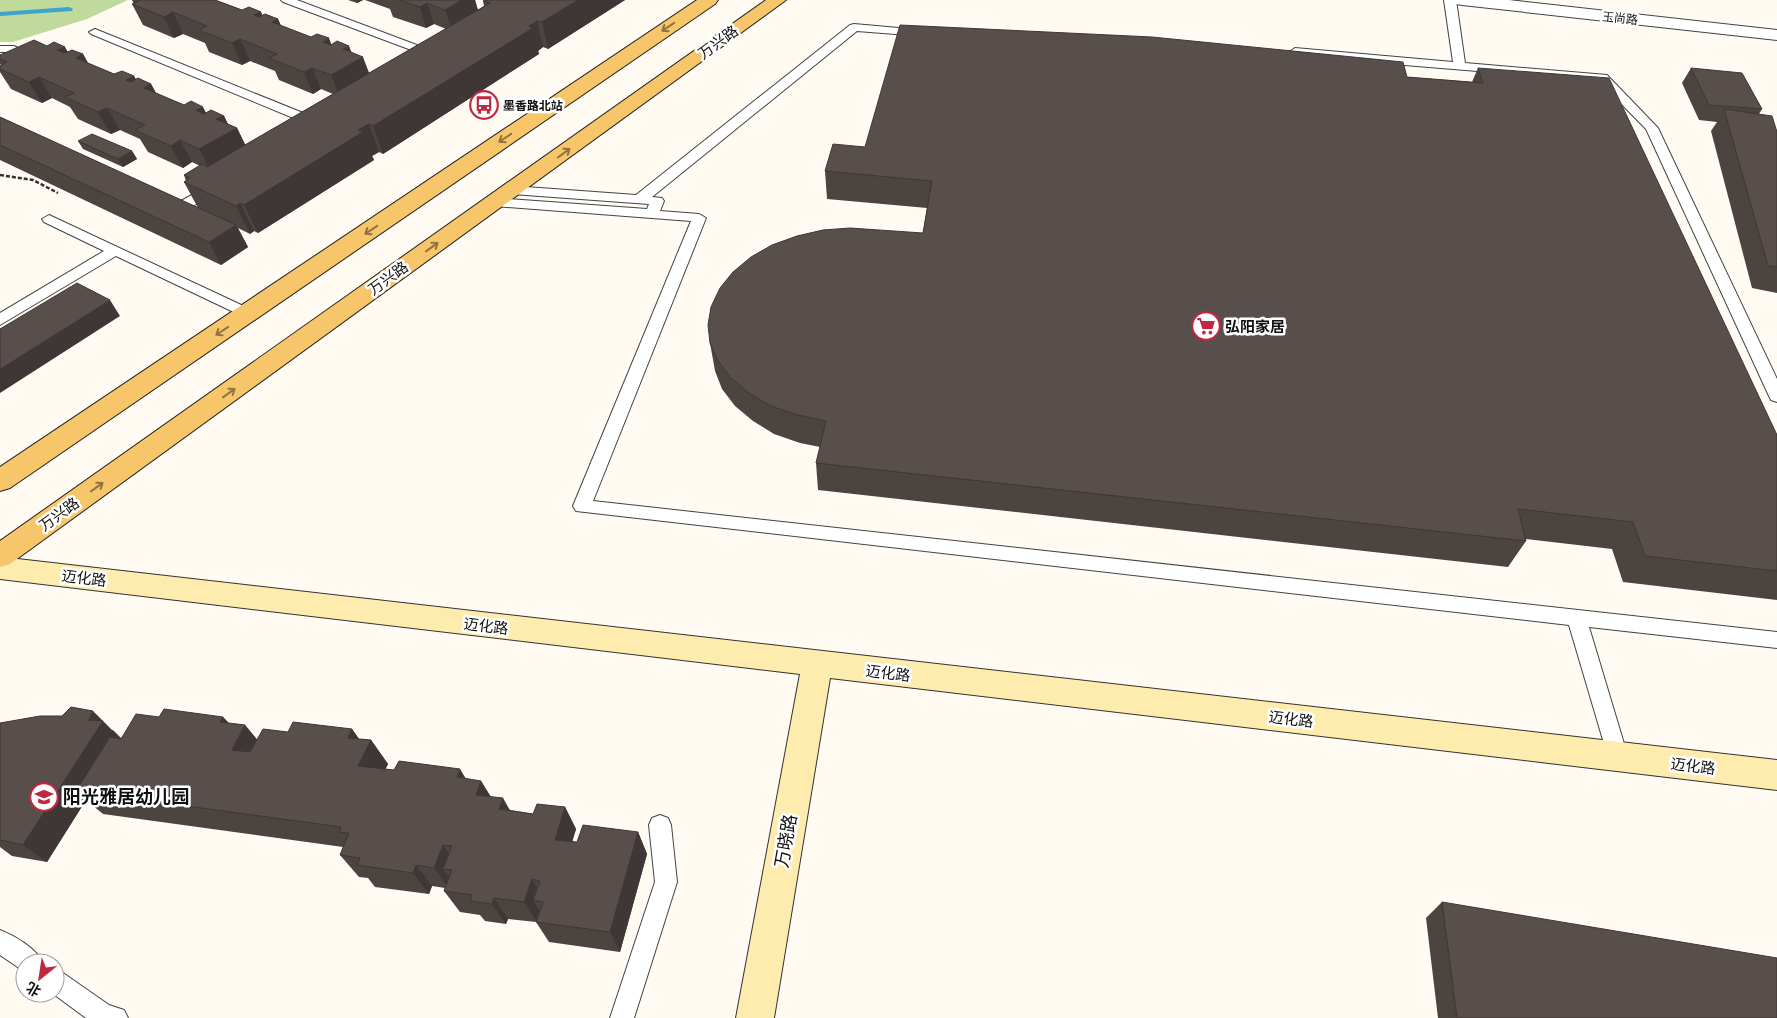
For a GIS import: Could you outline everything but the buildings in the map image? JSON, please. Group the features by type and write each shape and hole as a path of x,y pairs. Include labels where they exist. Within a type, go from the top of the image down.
{"main road":[{"path":"0,481 709,0"},
{"name":"万兴路","path":"0,556 777,0"}],"street":[{"name":"玉尚路","path":"1462,0 1777,36"},
{"name":"迈化路","path":"0,568 1777,776"},
{"name":"万晓路","path":"755,1018 817,664"}],"lane":[{"path":"287,0 438,52 418,65"},
{"path":"1450,0 1460,66"},
{"path":"639,200 854,28 933,34"},
{"path":"95,32 323,121 303,134"},
{"path":"0,49 14,49"},
{"path":"1283,51 1603,78 1652,128 1777,396"},
{"path":"153,195 180,207 221,183"},
{"path":"503,196 657,201 652,214"},
{"path":"503,196 699,218 582,506 1777,640"},
{"path":"49,219 247,313"},
{"path":"0,320 114,250"},
{"path":"1577,618 1618,757"},
{"path":"622,1018 666,882 660,825"},
{"path":"0,941 17,953"},
{"path":"65,988 109,1018"}],"green space":[{"path":"0,0 128,0 87,19 13,42 0,42"}],"waterway":[{"path":"0,14 69,9"}],"place":[{"name":"墨香路北站","path":"484,105"},
{"name":"弘阳家居","path":"1206,326"},
{"name":"阳光雅居幼儿园","path":"44,797"}]}
